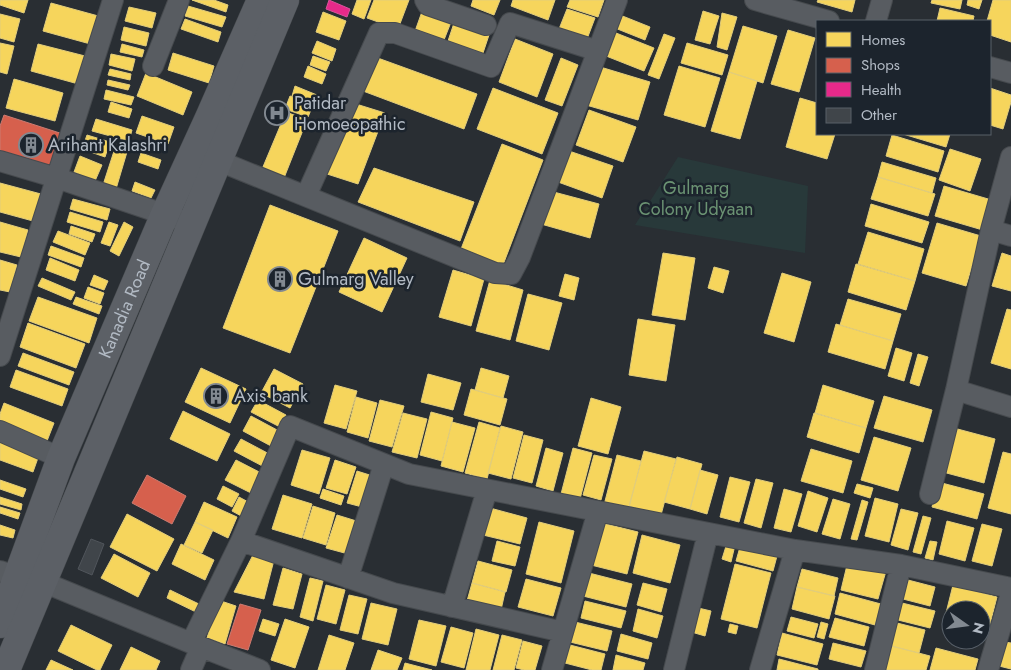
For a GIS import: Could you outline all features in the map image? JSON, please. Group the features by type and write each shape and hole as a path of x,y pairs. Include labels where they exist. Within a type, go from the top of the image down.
{"main road":[{"name":"Kanadia Road","path":"0,624 20,577 61,458 165,214 261,0"},
{"path":"6,670 20,577 193,224 285,0"}],"street":[{"path":"0,356 113,0"},
{"path":"153,66 179,0"},
{"path":"426,0 428,5 486,25"},
{"path":"219,161 495,273 511,274 520,257 617,0"},
{"path":"755,0 825,20"},
{"path":"876,20 882,0"},
{"path":"306,196 379,34 395,33 491,67 510,23 598,51"},
{"path":"991,67 1011,73"},
{"path":"930,494 956,390 991,230 1011,157"},
{"path":"0,161 57,178 193,224"},
{"path":"991,230 1011,236"},
{"path":"956,390 1011,407"},
{"path":"191,670 196,646 290,426 409,474 796,550 901,565 1011,588"},
{"path":"0,431 61,458"},
{"path":"348,578 384,464"},
{"path":"452,607 487,490"},
{"path":"552,670 598,511"},
{"path":"679,669 708,533"},
{"path":"241,541 393,593 563,632"},
{"path":"760,670 796,550"},
{"path":"875,670 901,565"},
{"path":"20,577 260,670"},
{"path":"988,670 1011,593"}],"green space":[{"name":"Gulmarg Colony Udyaan","path":"678,157 808,186 805,253 635,225"}],"building: Homes":[{"path":"0,0 28,0 24,13 0,5"},
{"path":"192,0 214,0 228,5 226,12"},
{"path":"357,0 371,0 364,19 352,14"},
{"path":"374,0 409,0 398,29 367,18"},
{"path":"473,0 500,0 494,15 471,6"},
{"path":"513,0 555,0 548,20 511,6"},
{"path":"570,0 604,0 598,17 567,7"},
{"path":"818,0 855,0 852,12 817,2"},
{"path":"932,0 962,0 960,9 931,3"},
{"path":"968,0 982,0 979,9 967,5"},
{"path":"993,0 1011,0 1011,42 991,35 991,20 987,20"},
{"path":"51,3 102,17 94,45 43,31"},
{"path":"188,6 226,17 222,27 185,16"},
{"path":"424,6 453,17 442,45 414,34"},
{"path":"129,7 156,13 152,28 125,21"},
{"path":"940,8 974,16 973,20 937,20"},
{"path":"567,9 595,18 587,39 559,29"},
{"path":"703,11 719,16 710,44 695,40"},
{"path":"323,12 346,21 339,40 316,32"},
{"path":"615,13 650,27 645,40 610,26"},
{"path":"722,13 737,17 727,50 717,47"},
{"path":"0,14 20,19 14,42 0,38"},
{"path":"185,19 221,32 218,42 181,29"},
{"path":"455,20 490,32 481,59 446,47"},
{"path":"743,26 777,36 763,83 729,72"},
{"path":"124,27 149,33 146,46 121,40"},
{"path":"788,30 815,38 799,92 771,84"},
{"path":"611,31 654,48 644,71 601,54"},
{"path":"664,34 675,38 659,79 648,75"},
{"path":"515,39 553,54 537,97 499,82"},
{"path":"317,41 336,49 332,61 312,53"},
{"path":"0,43 14,46 7,74 0,72"},
{"path":"687,43 728,55 722,75 681,63"},
{"path":"38,44 89,57 82,85 31,71"},
{"path":"122,44 144,50 142,57 120,52"},
{"path":"173,53 214,66 209,83 168,70"},
{"path":"111,54 135,59 132,71 109,65"},
{"path":"313,56 330,62 326,71 310,65"},
{"path":"375,57 477,94 464,129 363,91"},
{"path":"561,58 578,65 562,106 545,100"},
{"path":"308,66 326,74 322,84 304,77"},
{"path":"597,66 650,82 638,120 586,105"},
{"path":"679,66 720,78 705,127 664,115"},
{"path":"110,69 131,74 130,80 108,75"},
{"path":"729,72 757,81 740,139 711,131"},
{"path":"146,73 192,92 183,115 137,96"},
{"path":"14,79 63,93 55,121 6,108"},
{"path":"108,80 130,85 128,90 107,85"},
{"path":"295,86 317,95 313,104 292,96"},
{"path":"493,88 558,113 542,154 477,129"},
{"path":"991,88 1011,95 1011,102 1003,129 991,125"},
{"path":"106,90 134,97 131,105 104,99"},
{"path":"290,96 313,105 308,117 285,109"},
{"path":"800,98 816,103 816,135 835,135 827,159 786,147"},
{"path":"111,102 132,109 129,118 108,112"},
{"path":"356,104 385,113 358,184 324,173"},
{"path":"589,110 636,127 623,162 576,145"},
{"path":"286,112 307,120 282,183 260,174"},
{"path":"142,116 174,127 168,144 136,133"},
{"path":"96,119 132,130 129,141 92,131"},
{"path":"87,135 110,142 105,157 82,149"},
{"path":"892,135 944,151 938,172 886,156"},
{"path":"906,135 950,135 946,147"},
{"path":"502,144 543,160 503,265 461,249"},
{"path":"115,148 127,152 116,189 103,185"},
{"path":"950,149 981,159 970,191 939,180"},
{"path":"569,151 613,166 602,198 558,182"},
{"path":"141,153 161,160 158,169 138,162"},
{"path":"80,156 102,165 95,181 74,172"},
{"path":"882,162 936,178 932,193 878,177"},
{"path":"374,168 474,202 460,241 358,202"},
{"path":"878,177 935,194 928,216 871,199"},
{"path":"135,182 155,190 151,198 132,191"},
{"path":"0,183 41,194 33,221 0,212"},
{"path":"944,186 995,201 986,231 935,216"},
{"path":"550,191 599,204 590,238 541,224"},
{"path":"73,199 110,209 107,220 70,209"},
{"path":"871,204 929,222 922,243 865,226"},
{"name":"Gulmarg Valley","path":"270,205 338,231 290,353 223,328"},
{"path":"70,212 103,222 100,232 67,222"},
{"path":"0,222 28,230 21,257 0,252"},
{"path":"109,222 118,225 110,246 101,243"},
{"path":"124,222 133,227 119,256 110,251"},
{"path":"937,223 981,236 966,286 922,273"},
{"path":"71,226 95,234 92,242 69,234"},
{"path":"58,231 90,243 85,255 53,242"},
{"path":"868,232 924,249 915,281 858,264"},
{"path":"364,238 407,258 382,312 339,292"},
{"path":"51,246 84,258 81,267 48,255"},
{"path":"663,253 695,258 685,320 652,315"},
{"path":"1002,253 1011,256 1011,291 992,286"},
{"path":"50,258 79,270 75,281 46,270"},
{"path":"0,260 17,265 10,292 0,290"},
{"path":"856,264 915,281 906,310 848,292"},
{"path":"714,267 729,271 723,293 708,288"},
{"path":"453,270 484,279 471,326 439,317"},
{"path":"782,273 811,282 794,342 764,333"},
{"path":"565,274 579,278 574,300 559,296"},
{"path":"94,275 108,281 104,290 90,285"},
{"path":"42,278 75,292 71,300 38,286"},
{"path":"490,280 523,290 510,340 476,331"},
{"path":"88,287 104,293 100,304 84,298"},
{"path":"528,294 562,303 549,350 516,341"},
{"path":"38,297 97,318 89,343 29,321"},
{"path":"76,297 102,306 99,314 73,304"},
{"path":"848,299 901,314 893,341 840,325"},
{"path":"1007,309 1011,310 1011,369 991,363"},
{"path":"638,319 675,325 666,381 629,375"},
{"path":"28,323 85,344 76,368 20,347"},
{"path":"836,324 893,341 885,369 828,352"},
{"path":"896,348 912,353 904,381 888,376"},
{"path":"23,353 74,372 69,385 18,366"},
{"path":"918,354 928,357 919,386 910,383"},
{"name":"Axis bank","path":"201,368 246,389 230,423 185,402"},
{"path":"481,368 509,376 503,398 475,390"},
{"path":"274,369 303,384 290,408 261,393"},
{"path":"16,370 68,389 62,406 10,387"},
{"path":"428,374 461,383 453,410 421,402"},
{"path":"335,385 357,391 346,429 324,423"},
{"path":"823,385 874,401 866,428 815,413"},
{"path":"471,389 507,399 500,425 464,415"},
{"path":"884,396 932,410 923,442 874,428"},
{"path":"356,397 377,403 368,438 347,432"},
{"path":"591,398 621,407 608,454 578,446"},
{"path":"258,400 286,415 280,427 251,412"},
{"path":"380,400 404,406 392,447 369,441"},
{"path":"4,403 54,423 47,441 0,424 0,414"},
{"path":"183,411 230,434 217,461 170,439"},
{"path":"431,412 453,418 442,461 420,455"},
{"path":"403,413 427,419 417,458 392,452"},
{"path":"814,413 866,428 859,453 807,437"},
{"path":"251,416 279,431 271,446 243,431"},
{"path":"452,422 475,428 463,472 441,466"},
{"path":"479,422 500,428 487,479 465,473"},
{"path":"501,426 523,432 511,479 488,473"},
{"path":"950,427 995,439 984,483 939,471"},
{"path":"524,435 543,440 532,483 513,478"},
{"path":"874,437 911,448 898,491 861,480"},
{"path":"241,439 275,457 268,469 234,451"},
{"path":"0,440 39,455 33,472 0,460"},
{"path":"546,448 563,453 553,491 536,486"},
{"path":"573,448 592,453 580,499 561,494"},
{"path":"811,449 852,461 843,493 801,481"},
{"path":"302,450 330,458 319,494 291,485"},
{"path":"644,451 676,459 661,515 629,506"},
{"path":"1003,452 1011,454 1011,514 988,508"},
{"path":"594,455 612,459 601,500 583,495"},
{"path":"617,455 641,461 628,512 604,505"},
{"path":"677,457 702,464 690,509 664,502"},
{"path":"236,460 265,475 255,495 225,480"},
{"path":"335,460 356,467 347,494 326,488"},
{"path":"700,470 718,475 707,514 690,509"},
{"path":"357,471 376,477 366,508 347,503"},
{"path":"730,477 750,482 739,522 720,517"},
{"path":"756,479 773,483 761,528 744,523"},
{"path":"0,480 26,489 23,497 0,489"},
{"path":"938,482 984,494 977,519 932,507"},
{"path":"857,484 873,488 870,498 854,493"},
{"path":"223,486 239,494 232,507 217,499"},
{"path":"323,489 344,496 341,505 320,498"},
{"path":"784,489 802,494 791,532 774,528"},
{"path":"808,491 828,498 817,532 798,526"},
{"path":"283,495 312,504 302,538 272,529"},
{"path":"0,497 22,504 21,510 0,504"},
{"path":"239,497 252,504 245,518 232,511"},
{"path":"875,498 898,504 889,542 865,536"},
{"path":"833,499 850,504 840,539 822,534"},
{"path":"862,500 868,502 857,540 851,539"},
{"path":"204,502 237,517 228,538 195,522"},
{"path":"313,506 335,513 326,545 303,538"},
{"path":"0,507 20,513 18,519 0,513"},
{"path":"490,508 527,518 520,544 483,535"},
{"path":"901,509 918,513 908,550 891,545"},
{"path":"127,514 174,539 157,571 110,547"},
{"path":"337,515 363,523 352,555 326,548"},
{"path":"923,516 931,518 921,554 913,552"},
{"path":"947,521 974,528 965,561 939,554"},
{"path":"195,522 213,530 202,553 184,545"},
{"path":"539,522 574,531 561,583 526,574"},
{"path":"598,522 638,532 627,574 587,564"},
{"path":"982,524 1002,529 992,566 972,561"},
{"path":"0,525 15,530 13,538 0,535"},
{"path":"642,535 680,545 670,583 633,573"},
{"path":"497,541 520,547 515,566 492,561"},
{"path":"930,541 937,542 933,560 925,558"},
{"path":"727,543 735,545 731,562 722,559"},
{"path":"181,544 214,560 205,580 172,564"},
{"path":"740,547 777,556 773,571 736,561"},
{"path":"254,553 274,560 264,599 234,592"},
{"path":"114,554 150,573 138,597 101,578"},
{"path":"478,561 512,570 506,592 472,583"},
{"path":"848,561 886,571 878,599 841,590"},
{"path":"735,564 771,573 757,628 721,619"},
{"path":"283,568 302,574 293,609 273,605"},
{"path":"802,569 838,578 834,596 797,587"},
{"path":"589,573 632,584 626,607 583,596"},
{"path":"310,578 323,581 313,621 300,617"},
{"path":"526,579 561,588 553,616 518,607"},
{"path":"908,580 935,587 930,606 903,599"},
{"path":"472,583 505,592 501,610 467,601"},
{"path":"643,583 667,589 661,612 637,605"},
{"path":"326,585 345,590 336,624 317,619"},
{"path":"953,585 997,597 991,620 991,600 949,600"},
{"path":"797,587 835,596 829,619 792,609"},
{"path":"170,590 201,605 198,613 167,598"},
{"path":"840,593 881,604 875,625 835,614"},
{"path":"349,595 367,599 358,634 340,630"},
{"path":"218,600 236,606 225,644 207,638"},
{"path":"585,601 626,611 621,628 581,618"},
{"path":"371,603 397,609 388,645 362,639"},
{"path":"902,603 935,611 930,628 898,620"},
{"path":"694,607 711,611 705,636 688,631"},
{"path":"638,609 663,616 657,638 633,631"},
{"path":"791,617 818,624 814,638 787,631"},
{"path":"835,618 869,627 864,646 829,637"},
{"path":"263,619 279,624 275,636 259,631"},
{"path":"285,619 309,627 295,668 271,660"},
{"path":"419,620 446,626 436,666 409,659"},
{"path":"575,622 612,631 607,651 570,642"},
{"path":"821,622 828,624 824,639 817,637"},
{"path":"893,622 925,630 919,653 887,645"},
{"path":"730,624 738,626 736,634 728,632"},
{"path":"71,625 112,645 100,670 58,651"},
{"path":"451,627 473,633 464,668 441,662"},
{"path":"476,629 499,635 490,670 466,670"},
{"path":"782,633 823,644 817,665 777,655"},
{"path":"621,634 652,643 648,659 617,651"},
{"path":"329,635 354,643 345,670 318,670"},
{"path":"502,635 522,640 514,670 493,670"},
{"path":"523,641 542,646 535,670 516,668"},
{"path":"1005,642 1011,643 1011,669 999,666"},
{"path":"833,643 866,651 861,667 829,659"},
{"path":"570,645 605,654 601,670 592,670 565,663"},
{"path":"888,645 930,656 926,670 882,669"},
{"path":"131,647 160,661 156,670 120,670"},
{"path":"936,648 978,659 975,670 930,670"},
{"path":"378,650 402,658 397,670 371,670"},
{"path":"616,655 645,663 643,670 613,670"},
{"path":"779,659 818,669 818,670 777,670"},
{"path":"51,660 73,670 46,670"},
{"path":"405,663 432,670 403,670"}],"building: Shops":[{"name":"Arihant Kalashri","path":"4,115 66,135 53,172 0,156 0,126"},
{"path":"147,475 186,496 172,524 132,503"},
{"path":"240,604 261,610 248,650 227,644"}],"building: Health":[{"path":"329,0 350,9 347,17 326,9"}],"building: Other":[{"path":"91,539 104,544 92,575 78,569"}],"place":[{"name":"Patidar Homoeopathic","path":"277,113"},
{"name":"Arihant Kalashri","path":"31,145"},
{"name":"Gulmarg Valley","path":"280,279"},
{"name":"Axis bank","path":"216,396"}]}
